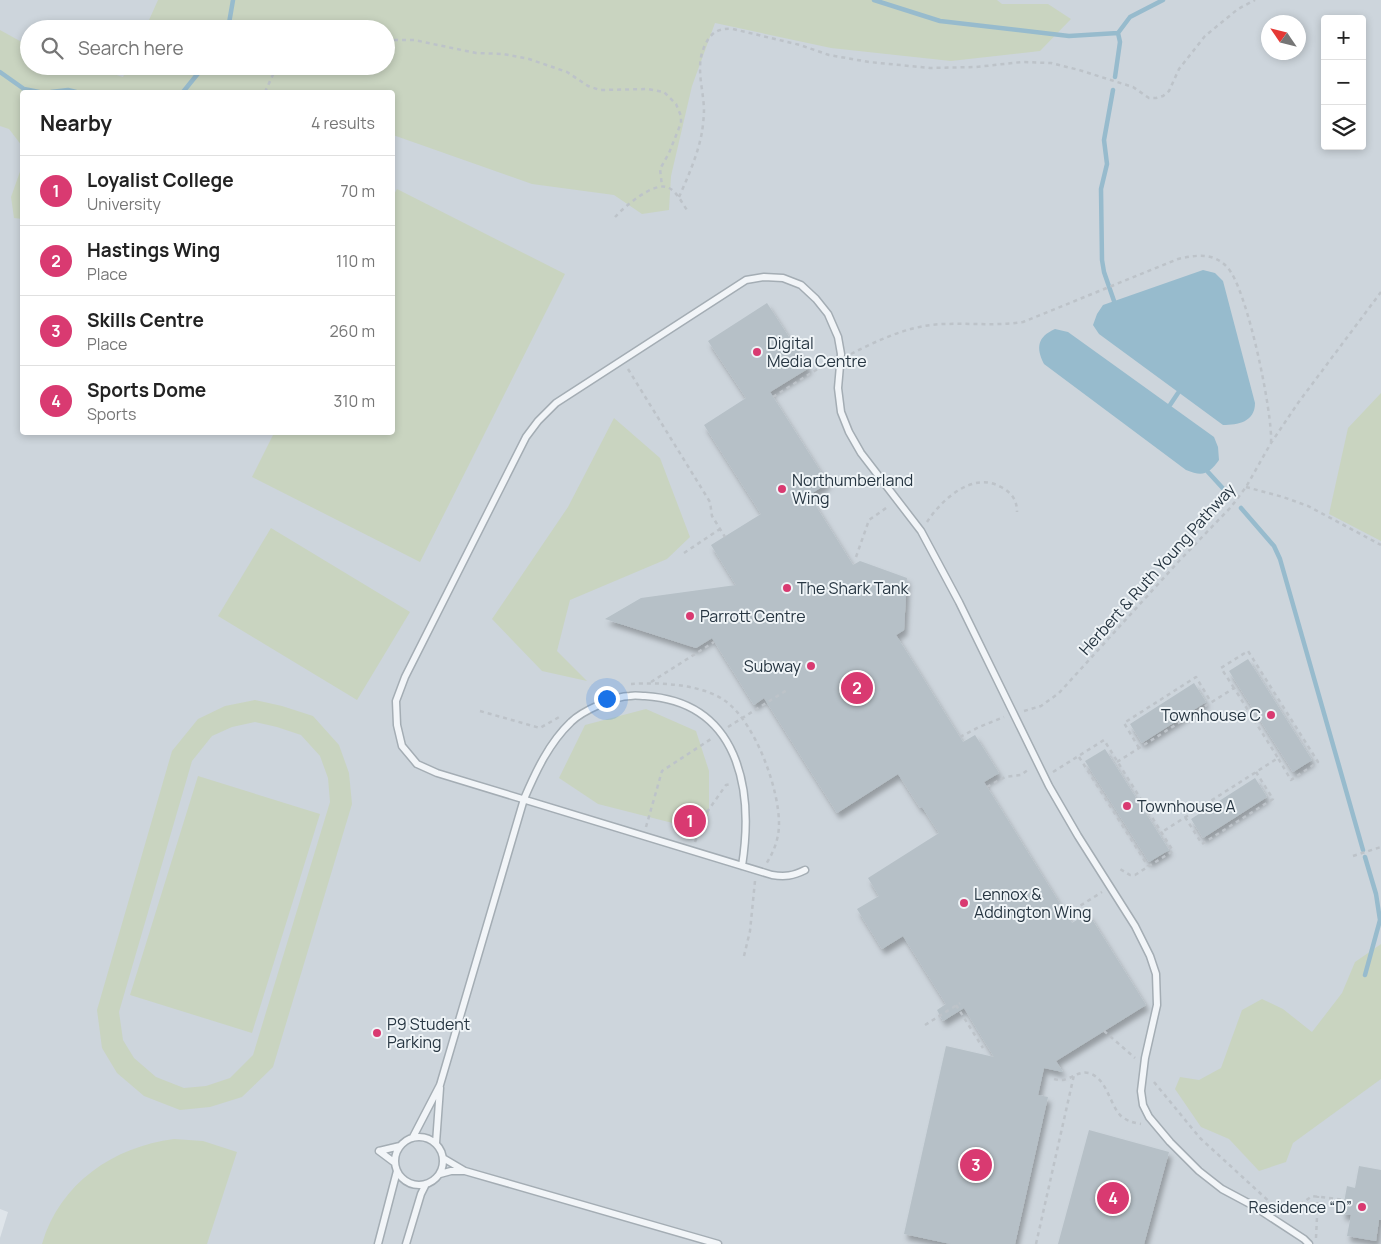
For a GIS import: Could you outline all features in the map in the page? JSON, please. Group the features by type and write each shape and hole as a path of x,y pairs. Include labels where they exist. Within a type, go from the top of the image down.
{"lane":[{"path":"805,870 794,876 784,877 742,866 437,773 416,764 402,746 397,725 396,701 405,677 526,437 538,421 556,403 622,359 746,280 764,277 783,278 800,285 816,299 828,314 838,337 840,359 838,388 841,412 849,432 861,453 921,531 959,602 1045,777 1150,956 1156,974 1157,1005 1144,1070 1141,1091 1142,1105 1159,1129 1199,1171 1222,1189 1278,1222 1309,1244"},
{"path":"414,1137 440,1085 524,799 540,763 552,744 572,720 601,704 628,696 654,697 677,702 700,712 721,732 732,750 740,770 746,812 746,840 742,866"},
{"path":"436,1143 440,1085"},
{"path":"421,1136 436,1143 444,1158 440,1174 426,1184 418,1185 402,1178 397,1171 395,1163 396,1154 400,1146 406,1140 421,1136"},
{"path":"395,1163 380,1151 400,1146"},
{"path":"444,1158 465,1171 718,1244"},
{"path":"378,1244 397,1171"},
{"path":"440,1174 465,1171"},
{"path":"406,1244 419,1200 426,1184"}],"path":[{"path":"678,197 686,181 702,132 704,109 700,85 701,54 709,37 716,31 724,28 800,45 830,55 869,62 930,68 976,67 1022,62 1051,64 1079,70 1133,87 1149,98 1156,98 1163,96 1169,90 1179,70 1205,36 1238,9 1255,0"},
{"path":"395,40 414,40 469,52 529,58 567,72 588,86 600,90 648,89 664,92 676,104 681,116 681,123 669,153 660,169 662,186"},
{"path":"266,90 273,75"},
{"path":"614,217 632,202 655,188 662,186 670,188 687,210"},
{"path":"773,397 816,370 885,338 928,325 1005,325 1023,322 1178,259 1207,256 1217,259 1227,266 1241,290 1250,322 1271,419 1271,443"},
{"name":"Herbert & Ruth Young Pathway","path":"960,737 979,727 1041,706 1059,693 1231,507 1246,487 1271,443 1327,362 1381,292"},
{"path":"622,359 710,502 712,516 725,537"},
{"path":"921,531 933,513 947,498 966,486 974,484 995,484 1005,489 1013,496 1017,504 1017,512"},
{"path":"1246,487 1308,506 1381,545"},
{"path":"856,557 869,520 896,500"},
{"path":"684,553 720,530"},
{"path":"628,696 714,642"},
{"path":"1248,651 1318,762 1291,780 1278,758 1221,668 1248,651"},
{"path":"1139,748 1124,723 1196,677 1212,702"},
{"path":"630,684 650,682 682,686 716,696 727,702 742,718 766,763 778,806 779,825 776,843 755,879 750,931 744,956"},
{"path":"1117,762 1234,688"},
{"path":"643,836 662,770 787,690"},
{"path":"480,711 540,728 563,714"},
{"path":"1045,777 1104,740 1173,851 1135,875 1130,875 1120,869"},
{"path":"1079,756 1148,866"},
{"path":"1162,832 1278,758"},
{"path":"988,787 1005,777 1021,774 1038,763"},
{"path":"1185,817 1202,844 1273,799 1256,772"},
{"path":"692,850 707,812 726,785 742,782"},
{"path":"1354,856 1381,847"},
{"path":"1067,914 1110,887"},
{"path":"925,1025 960,1003"},
{"path":"956,1005 983,1048"},
{"path":"1104,1031 1132,1054 1200,1138 1285,1216"},
{"path":"1054,1079 1063,1080 1081,1073 1088,1073 1094,1076 1106,1089 1118,1112 1124,1118 1131,1122 1159,1129"},
{"path":"1036,1244 1074,1075"},
{"path":"1278,1222 1312,1196 1344,1200"},
{"path":"1315,1244 1318,1196"}],"shaded area":[{"path":"0,0 1381,0 1381,1244 0,1244 8,1212 0,1209"}],"green space":[{"path":"158,0 997,0 1002,4 1048,4 1071,19 1040,51 951,61 831,48 715,23 692,86 671,176 669,210 642,214 614,195 532,184 395,136 395,90 20,90 20,143 9,129 0,126 0,30 20,41 20,75 117,75 123,77 124,75 395,75 395,20 149,20"},
{"path":"20,172 20,219 14,218 11,197"},
{"path":"397,189 565,274 420,562 252,477 273,435 395,435 395,193"},
{"path":"1381,393 1381,541 1329,514 1348,428"},
{"path":"614,418 660,458 690,537 667,559 570,600 557,651 587,681 542,671 492,619 568,507"},
{"path":"271,528 410,612 357,700 218,616"},
{"path":"255,700 313,716 339,745 349,773 352,804 273,1067 242,1097 210,1107 180,1110 144,1096 117,1073 102,1048 97,1010 172,751 198,719 225,706","holes":["255,722 301,735 320,756 328,778 330,802 253,1055 230,1078 206,1086 184,1088 156,1077 134,1058 123,1040 119,1012 192,761 212,736 232,727"]},
{"path":"646,709 696,731 709,771 709,813 700,830 598,804 559,778 585,725"},
{"path":"198,776 320,814 252,1033 130,995"},
{"path":"1381,944 1381,1079 1293,1143 1286,1162 1259,1171 1229,1139 1201,1127 1175,1089 1180,1077 1199,1080 1221,1068 1242,1010 1262,999 1283,1009 1312,1032 1342,993 1355,962"},
{"path":"174,1139 203,1141 237,1152 207,1244 42,1244 50,1222 62,1203 76,1186 92,1172 130,1150"}],"water":[{"path":"1203,270 1215,273 1223,281 1255,403 1249,418 1240,423 1223,425 1099,334 1093,325 1103,305"},
{"path":"1055,329 1068,332 1214,437 1218,447 1219,460 1215,465 1209,471 1201,474 1186,470 1044,364 1039,348 1040,343 1049,332"}],"building":[{"path":"767,303 809,368 770,392 828,483 809,495 853,565 860,561 907,578 904,630 896,635 963,742 975,735 999,773 984,782 1072,923 1088,913 1146,1005 1056,1061 1063,1072 1044,1068 1038,1095 1048,1097 1015,1244 951,1244 904,1234 946,1046 994,1057 964,1008 943,1021 937,1010 946,1004 903,936 882,949 857,909 879,896 868,878 939,833 922,807 920,808 898,774 837,813 764,698 754,705 712,638 696,648 605,619 641,598 736,585 711,545 761,514 704,425 746,398 708,341"},
{"name":"Townhouse C","path":"1248,659 1312,760 1293,772 1229,671"},
{"path":"1194,683 1206,702 1142,743 1130,724"},
{"name":"Townhouse A","path":"1105,749 1169,850 1149,862 1085,761"},
{"path":"1255,778 1267,797 1203,838 1191,819"},
{"path":"1089,1130 1169,1152 1144,1244 1058,1244"},
{"name":"Residence “D”","path":"1359,1166 1381,1170 1381,1220 1379,1220 1376,1241 1347,1236 1351,1215 1342,1214 1347,1186 1355,1188"}],"waterway":[{"path":"230,20 233,0"},
{"path":"874,0 940,21 1069,36 1118,33 1130,17 1163,0"},
{"path":"1115,77 1120,42 1118,33"},
{"path":"0,72 24,89 29,90"},
{"path":"185,90 197,75"},
{"path":"1113,90 1104,140 1107,164 1101,189 1102,260 1114,301"},
{"path":"1170,405 1178,393"},
{"path":"1208,472 1229,495"},
{"path":"1241,508 1274,546 1280,559 1363,850"},
{"path":"1365,857 1376,894 1380,920 1365,975"}],"place":[{"name":"Digital Media Centre","path":"757,352"},
{"name":"Northumberland Wing","path":"782,489"},
{"name":"The Shark Tank","path":"787,588"},
{"name":"Parrott Centre","path":"690,616"},
{"name":"Subway","path":"811,666"},
{"name":"Hastings Wing","path":"857,688"},
{"name":"Townhouse C","path":"1271,715"},
{"name":"Townhouse A","path":"1127,806"},
{"name":"Loyalist College","path":"690,821"},
{"name":"Lennox & Addington Wing","path":"964,903"},
{"name":"P9 Student Parking","path":"377,1033"},
{"name":"Skills Centre","path":"976,1165"},
{"name":"Sports Dome","path":"1113,1198"},
{"name":"Residence “D”","path":"1362,1207"}]}
